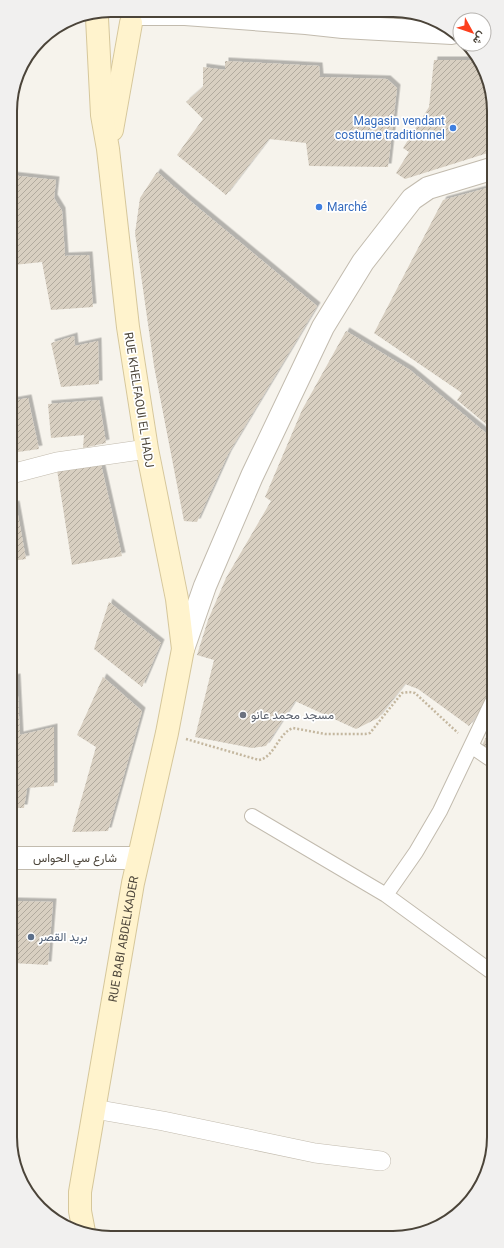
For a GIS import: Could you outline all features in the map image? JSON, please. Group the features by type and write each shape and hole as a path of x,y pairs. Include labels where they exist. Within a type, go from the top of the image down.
{"main road":[{"path":"99,18 105,28 113,31 121,30 133,17"},
{"name":"RUE KHELFAOUI EL HADJ","path":"108,148 134,17"},
{"name":"RUE KHELFAOUI EL HADJ","path":"97,18 102,115 108,148 128,327 147,449 177,599 183,649"},
{"name":"RUE BABI ABDELKADER","path":"83,1226 80,1211 80,1192 94,1109 138,858 167,733 183,649"}],"street":[{"path":"221,17 342,27 444,33"},
{"path":"183,649 205,586 252,476 323,327 363,262 412,199 428,188 487,170"},
{"path":"17,472 56,462 147,449"},
{"path":"386,895 416,852 436,818 487,712"},
{"path":"471,746 487,757"},
{"path":"252,816 386,895 487,969"},
{"name":"شارع سي الحواس","path":"17,858 138,858"},
{"path":"94,1109 163,1121 315,1153 381,1161"}],"path":[{"path":"167,733 259,760 267,756 286,732 293,728 325,734 370,733 402,693 409,692 415,693 471,746"}],"building":[{"name":"Magasin vendant costume traditionnel","path":"434,60 472,60 480,75 486,99 487,153 405,179 396,173 409,152 403,148 429,107"},
{"path":"225,61 319,66 320,77 387,79 397,88 388,167 309,166 306,143 269,139 226,195 177,155 203,119 186,102 203,87 203,67 225,70"},
{"path":"157,172 317,306 228,454 197,522 184,521 154,366 135,233 140,198"},
{"path":"17,176 56,180 54,198 62,211 65,256 89,255 93,307 51,310 42,262 17,265"},
{"path":"487,188 487,425 457,400 462,393 374,333 443,200"},
{"path":"346,331 410,370 487,434 487,701 469,726 418,689 405,684 378,718 356,729 295,701 266,746 252,748 195,737 214,660 197,655 208,620 226,578 271,501 265,497 302,410"},
{"path":"74,336 75,346 98,341 99,384 61,387 51,343"},
{"path":"28,398 39,449 17,452 17,400"},
{"path":"99,400 106,443 83,448 84,435 51,438 48,404"},
{"path":"100,460 122,556 72,565 57,470"},
{"path":"17,510 26,559 17,560"},
{"path":"109,602 161,643 142,687 94,649"},
{"path":"17,677 20,735 54,727 54,786 27,788 24,808 17,808"},
{"path":"103,677 142,711 108,831 72,832 96,747 77,735"},
{"path":"487,735 487,752 481,748"},
{"name":"بريد القصر","path":"17,901 53,902 48,965 17,963"}],"place":[{"name":"Magasin vendant costume traditionnel","path":"453,128"},
{"name":"Marché","path":"319,207"},
{"name":"مسجد محمد عانو","path":"243,715"},
{"name":"بريد القصر","path":"31,937"}]}
